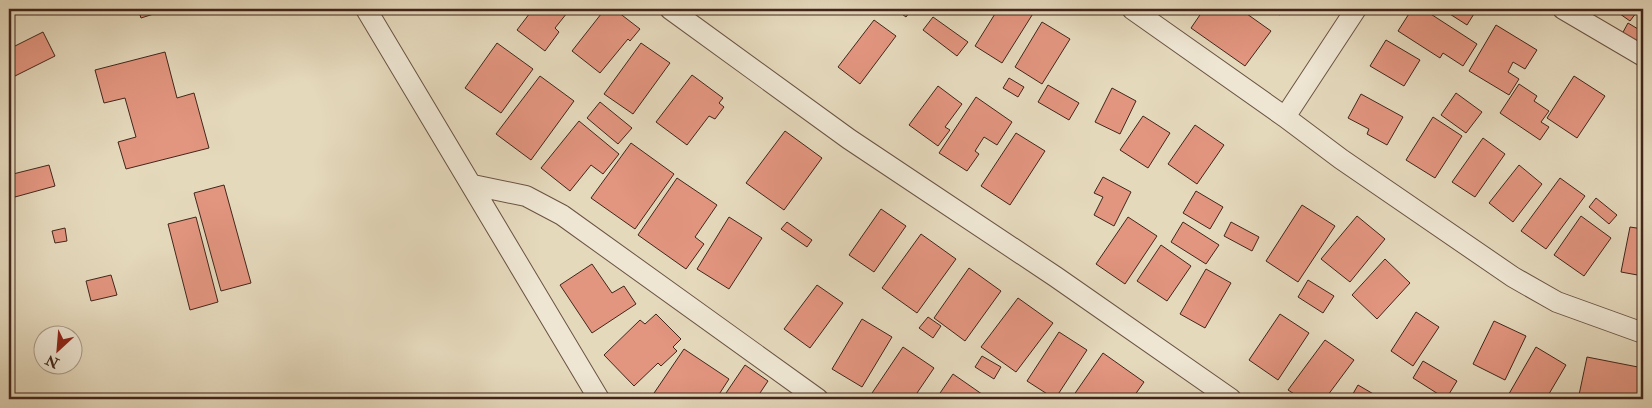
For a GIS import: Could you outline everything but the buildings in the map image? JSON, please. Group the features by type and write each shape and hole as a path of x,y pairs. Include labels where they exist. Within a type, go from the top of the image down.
{"street":[{"path":"366,9 599,399"},
{"path":"670,9 849,139 1056,277 1231,399"},
{"path":"1132,9 1341,159 1513,277 1557,302 1643,333"},
{"path":"1285,117 1356,9"},
{"path":"1563,9 1643,56"},
{"path":"472,184 526,196 562,215 818,399"}]}
